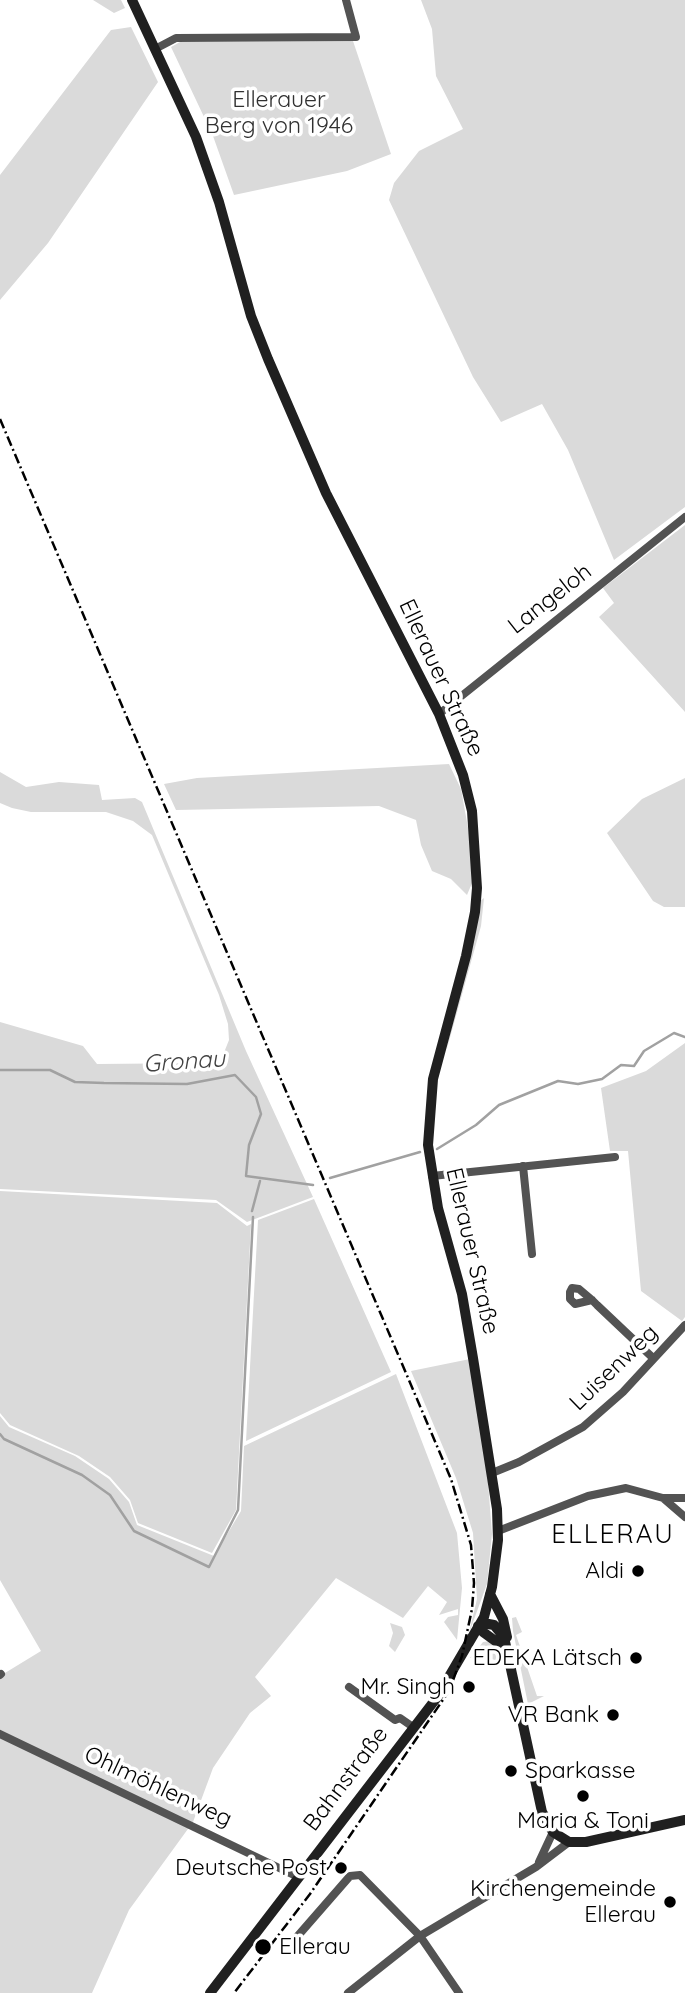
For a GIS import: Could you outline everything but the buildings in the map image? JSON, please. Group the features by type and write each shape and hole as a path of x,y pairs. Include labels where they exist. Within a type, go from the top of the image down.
{"main road":[{"name":"Ellerauer Straße","path":"132,0 196,136 219,202 251,316 307,452 439,714 463,775 471,811 477,888 466,956 433,1079 428,1121 432,1175 461,1294 492,1474 498,1531 491,1594 482,1625"},
{"path":"491,1594 506,1625 509,1653 542,1812 553,1832 569,1842 612,1838 685,1820"},
{"path":"482,1625 494,1625 501,1631 509,1653"},
{"name":"Bahnstraße","path":"210,1993 440,1692 482,1625"}],"street":[{"path":"155,49 176,38 356,37 346,0"},
{"name":"Langeloh","path":"439,714 685,517"},
{"path":"432,1175 615,1157"},
{"path":"523,1166 532,1254"},
{"path":"592,1300 653,1358"},
{"name":"Luisenweg","path":"492,1474 583,1427 623,1392 685,1325"},
{"path":"498,1531 609,1489 626,1488 663,1498 685,1498"},
{"path":"663,1498 685,1517"},
{"path":"349,1687 395,1720 400,1718 413,1727"},
{"name":"Ohlmöhlenweg","path":"0,1734 299,1877"},
{"path":"536,1867 553,1832"},
{"path":"348,1993 420,1936 536,1867 569,1842"},
{"path":"289,1946 350,1876 356,1874 370,1882 420,1936 459,1993"}],"green space":[{"path":"93,0 121,0 125,8 114,13"},
{"path":"421,0 685,0 685,507 614,560 568,450 542,404 501,422 473,377 389,200 394,183 419,151 463,129 436,76 432,29"},
{"path":"131,27 158,82 48,243 0,300 0,175 111,30"},
{"name":"Ellerauer Berg von 1946","path":"353,41 391,154 347,171 234,195 213,136 171,47 180,42"},
{"path":"685,525 685,712 599,617 614,603 603,588"},
{"path":"449,764 461,789 470,839 472,883 467,895 451,879 432,871 421,845 416,820 379,806 176,810 164,784 197,778"},
{"path":"0,772 26,787 59,782 99,785 102,800 135,798 142,802 246,1051 313,1197 247,1222 216,1200 0,1189 0,1022 83,1046 97,1064 208,1063 223,1055 229,1040 228,1024 219,995 152,835 133,821 106,812 31,812 12,808 0,803"},
{"path":"685,778 685,907 664,907 653,901 607,833 642,799"},
{"path":"484,898 481,926 446,1052 480,901"},
{"path":"685,1043 685,1317 682,1321 641,1291 628,1151 610,1151 601,1088 646,1071"},
{"path":"0,1191 217,1203 247,1226 251,1224 236,1510 212,1553 138,1523 130,1500 110,1477 79,1456 10,1425 0,1413"},
{"path":"314,1199 391,1372 246,1441 258,1220"},
{"path":"470,1359 487,1469 492,1534 487,1584 469,1633 477,1599 473,1533 456,1478 411,1371"},
{"path":"396,1374 457,1533 462,1588 457,1640 444,1622 448,1617 458,1615 458,1609 439,1615 447,1602 428,1586 403,1618 336,1578 255,1677 271,1696 250,1713 213,1768 193,1822 129,1910 92,1993 0,1993 0,1676 41,1651 0,1580 0,1416 9,1427 75,1456 109,1479 129,1502 137,1525 214,1556 241,1511 244,1446"},
{"path":"516,1617 522,1632 516,1635 537,1696 544,1696 528,1704 513,1631 512,1618"},
{"path":"390,1623 402,1627 405,1635 395,1652 389,1646 393,1633"},
{"path":"490,1641 499,1648 502,1662 485,1657 470,1658 483,1642"}],"waterway":[{"name":"Gronau","path":"437,1149 476,1125 499,1105 558,1081 578,1084 602,1079 621,1065 634,1066 644,1051 674,1033 685,1037"},
{"name":"Gronau","path":"0,1070 50,1070 75,1082 104,1083 187,1084 235,1075 256,1097 261,1114 249,1145 246,1176 313,1185"},
{"name":"Gronau","path":"330,1178 420,1152"},
{"path":"252,1211 260,1181"},
{"path":"0,1434 4,1439 82,1475 110,1495 134,1531 209,1567 238,1510 253,1217"}],"railway":[{"path":"0,419 451,1479 471,1545 474,1583 472,1609 462,1656 449,1691 310,1894 234,1993"}],"place":[{"name":"Aldi","path":"638,1571"},
{"name":"EDEKA Lätsch","path":"636,1658"},
{"name":"Mr. Singh","path":"469,1687"},
{"name":"VR Bank","path":"613,1715"},
{"name":"Sparkasse","path":"511,1771"},
{"name":"Maria & Toni","path":"583,1796"},
{"name":"Deutsche Post","path":"341,1868"},
{"name":"Kirchengemeinde Ellerau","path":"670,1902"},
{"name":"Ellerau","path":"263,1947"}],"district":[{"name":"ELLERAU","path":"613,1535"}]}
